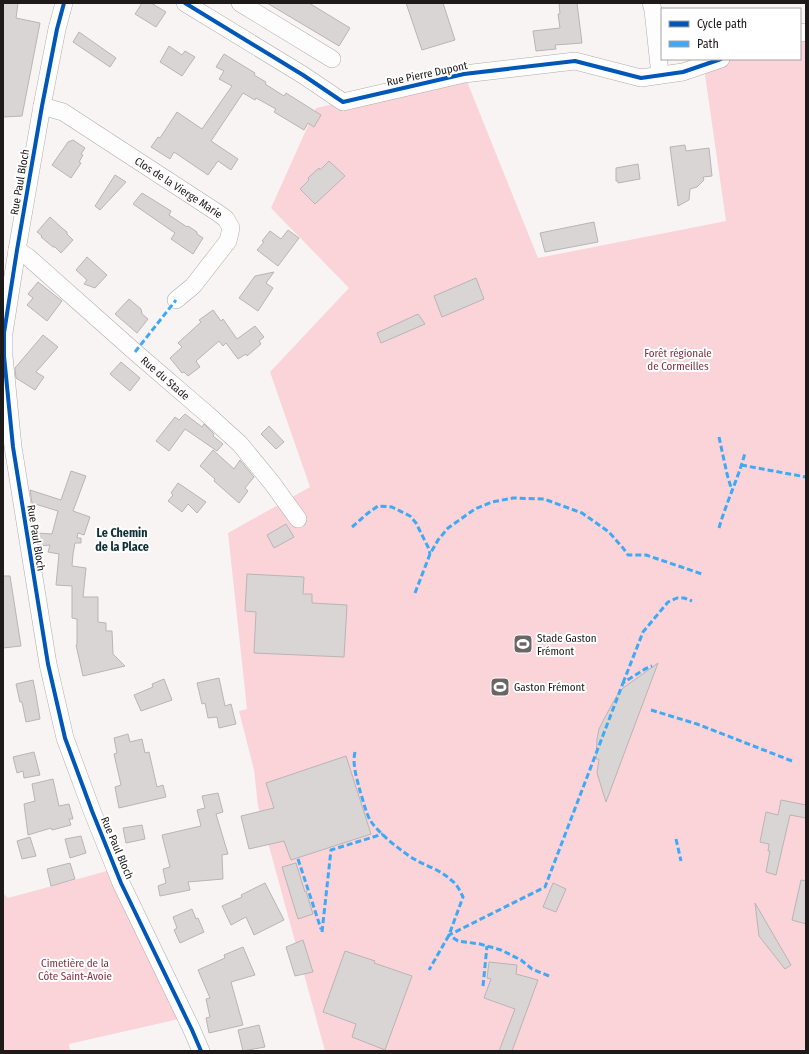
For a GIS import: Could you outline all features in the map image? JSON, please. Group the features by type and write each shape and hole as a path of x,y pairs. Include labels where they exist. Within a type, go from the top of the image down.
{"street":[{"name":"Rue Paul Bloch","path":"64,3 56,29 4,333 4,356 13,448 48,664 65,738 92,811 122,882 186,1015 201,1051"},
{"name":"Rue Pierre Dupont","path":"185,3 303,75 343,102 464,74 575,60 641,78 683,72 718,60"},
{"path":"240,3 332,59"},
{"path":"651,3 660,75"},
{"name":"Clos de la Vierge Marie","path":"42,106 63,112 226,219 231,228 228,241 193,286 176,300"},
{"name":"Rue du Stade","path":"17,250 28,257 135,352 208,414 240,444 272,483 298,519"}],"green space":[{"name":"Stade Gaston Frémont","path":"806,33 806,1051 325,1051 258,806 254,770 239,711 247,709 228,533 310,487 270,372 349,288 271,208 316,108 464,74 538,258 726,221 704,68 727,60 801,60 801,35"},
{"name":"Cimetière de la Côte Saint-Avoie","path":"107,871 179,1019 69,1044 70,1051 3,1051 3,894 8,898"}],"building":[{"path":"3,3 18,3 16,18 40,23 22,116 3,117"},
{"path":"142,3 151,3 166,12 156,27 135,14"},
{"path":"267,3 309,3 350,28 339,46"},
{"path":"406,3 443,3 455,40 422,50"},
{"path":"559,3 577,3 582,43 555,45 556,49 536,51 533,31 560,28 558,14 560,14"},
{"path":"79,32 116,58 110,67 73,42"},
{"path":"169,46 182,55 185,51 195,57 182,76 160,62"},
{"path":"224,54 255,73 254,75 266,82 265,84 284,96 286,93 321,115 314,127 308,123 304,130 274,112 276,109 243,93 211,141 238,159 231,170 218,161 208,175 174,152 170,159 151,147 158,137 160,138 177,112 202,129 232,86 219,79 224,71 216,67"},
{"path":"73,140 85,148 81,154 83,155 79,162 81,163 71,178 52,165 68,142"},
{"path":"685,145 686,151 709,148 712,176 703,177 704,180 697,187 690,189 689,200 678,206 670,147"},
{"path":"329,161 345,176 315,204 300,189 309,180 308,178 319,168 320,170"},
{"path":"638,164 640,179 618,183 618,181 616,181 616,168"},
{"path":"115,175 126,182 100,210 95,206"},
{"path":"142,193 171,211 169,215 197,232 197,234 203,238 193,254 171,239 175,233 133,204"},
{"path":"50,217 67,232 73,240 61,253 37,232"},
{"path":"594,222 598,242 545,252 540,233"},
{"path":"288,230 299,238 278,266 257,250 264,242 262,241 270,231 281,239"},
{"path":"87,257 107,275 95,288 84,284 87,280 76,270"},
{"path":"274,272 266,283 273,288 258,311 239,298 255,276"},
{"path":"476,278 484,299 442,317 434,296"},
{"path":"38,282 62,301 47,321 27,305 33,298 28,294"},
{"path":"129,299 141,309 142,314 148,319 137,333 115,314"},
{"path":"213,310 221,321 223,319 237,339 255,326 264,337 259,341 261,344 247,356 246,354 238,359 226,343 223,346 219,341 196,361 200,367 188,376 184,372 182,373 170,358 182,347 178,343 201,322 199,320"},
{"path":"418,314 425,324 381,343 377,333"},
{"path":"43,335 58,347 36,372 44,377 35,390 16,378 15,368"},
{"path":"121,362 140,378 130,391 110,374"},
{"path":"185,414 202,427 204,424 214,434 213,436 223,444 217,451 185,429 169,451 156,441 175,417 179,420"},
{"path":"269,426 284,442 276,449 261,434"},
{"path":"213,450 234,469 240,460 254,477 245,488 248,491 239,503 214,481 215,479 200,466"},
{"path":"71,471 86,476 73,511 90,517 84,535 78,533 77,538 81,538 81,543 75,543 72,566 86,568 83,597 98,597 98,622 106,623 106,631 112,631 113,654 125,666 83,676 76,645 77,619 72,618 72,586 56,585 59,554 48,552 50,545 39,546 37,533 52,534 58,511 32,503 30,490 61,500"},
{"path":"178,483 206,502 197,513 188,504 182,512 168,501 173,495 171,493"},
{"path":"286,524 294,537 274,548 267,535"},
{"path":"247,574 304,577 303,594 312,594 312,603 347,605 344,657 254,653 256,612 245,611"},
{"path":"3,576 10,576 21,646 3,648"},
{"path":"658,663 606,802 597,773 599,759 596,759 599,729 616,697 623,688"},
{"path":"219,678 225,706 231,704 236,724 219,728 217,717 208,718 205,703 202,704 197,683"},
{"path":"164,679 172,700 141,711 134,695 153,687 152,684"},
{"path":"33,680 40,719 26,722 22,702 20,702 16,684"},
{"path":"128,734 130,742 142,739 145,753 149,752 157,787 163,785 166,797 119,808 115,787 121,785 114,754 117,753 114,738"},
{"path":"34,752 40,775 24,778 23,771 17,773 13,757"},
{"path":"346,756 371,834 291,860 284,841 249,849 241,816 274,808 266,783"},
{"path":"53,779 59,806 69,804 73,819 69,819 71,825 52,830 51,828 28,835 24,804 35,801 32,784"},
{"path":"218,793 223,812 216,814 228,854 222,855 223,879 188,882 190,890 160,896 158,886 166,883 163,869 170,867 162,835 201,826 197,810 205,808 202,796"},
{"path":"781,800 806,805 806,818 790,815 776,875 766,872 770,851 768,851 769,844 760,842 766,812 778,815"},
{"path":"142,825 145,839 126,843 123,828"},
{"path":"81,836 86,853 70,858 65,839"},
{"path":"30,837 36,856 22,859 17,841"},
{"path":"70,863 75,879 51,886 47,869"},
{"path":"296,863 313,914 298,919 282,867"},
{"path":"801,880 806,881 806,924 792,920"},
{"path":"265,883 284,920 254,935 246,917 231,925 222,906 242,897 241,895"},
{"path":"553,883 566,889 556,912 543,907"},
{"path":"755,903 791,965 785,969 759,936"},
{"path":"192,909 204,932 180,943 174,930 177,928 173,917"},
{"path":"303,940 313,972 295,976 286,947"},
{"path":"243,947 255,975 231,982 243,1025 209,1033 206,1018 210,1017 206,999 210,998 198,970 225,958 224,955"},
{"path":"345,951 412,976 385,1050 352,1037 356,1024 323,1012"},
{"path":"489,962 517,965 516,974 538,980 512,1051 499,1051 515,1009 484,998 491,979 487,978"},
{"path":"259,1025 265,1047 243,1051 238,1030"}],"marked path":[{"path":"135,352 176,300"},
{"path":"719,437 732,491"},
{"path":"719,528 745,453"},
{"path":"741,465 806,477"},
{"path":"415,593 430,554 438,540 448,528 475,509 492,502 513,498 544,499 582,513 609,532 628,555 646,555 702,574"},
{"path":"352,527 378,506 392,507 410,516 416,523 430,554"},
{"path":"623,683 643,632 668,602 677,598 684,598 692,601"},
{"path":"549,976 532,969 521,960 501,950 480,944 458,941 449,935 545,887 623,683 652,666"},
{"path":"651,710 697,724 792,761"},
{"path":"355,752 354,766 360,791 370,820 378,830 409,856 447,877 457,886 463,897 449,935 429,970"},
{"path":"322,932 331,850 383,834"},
{"path":"676,839 681,861"},
{"path":"298,859 321,929"},
{"path":"483,986 487,946"}],"cycle path":[{"path":"64,3 57,29 42,106 4,333 4,356 13,447 48,664 65,738 121,883 201,1051"},
{"path":"185,3 303,75 343,102 464,74 575,61 641,78 683,72 718,60"}],"place":[{"name":"Stade Gaston Frémont","path":"523,644"},
{"name":"Gaston Frémont","path":"500,687"}],"district":[{"name":"Le Chemin de la Place","path":"122,540"}],"park label":[{"name":"Forêt régionale de Cormeilles","path":"678,359"}]}
